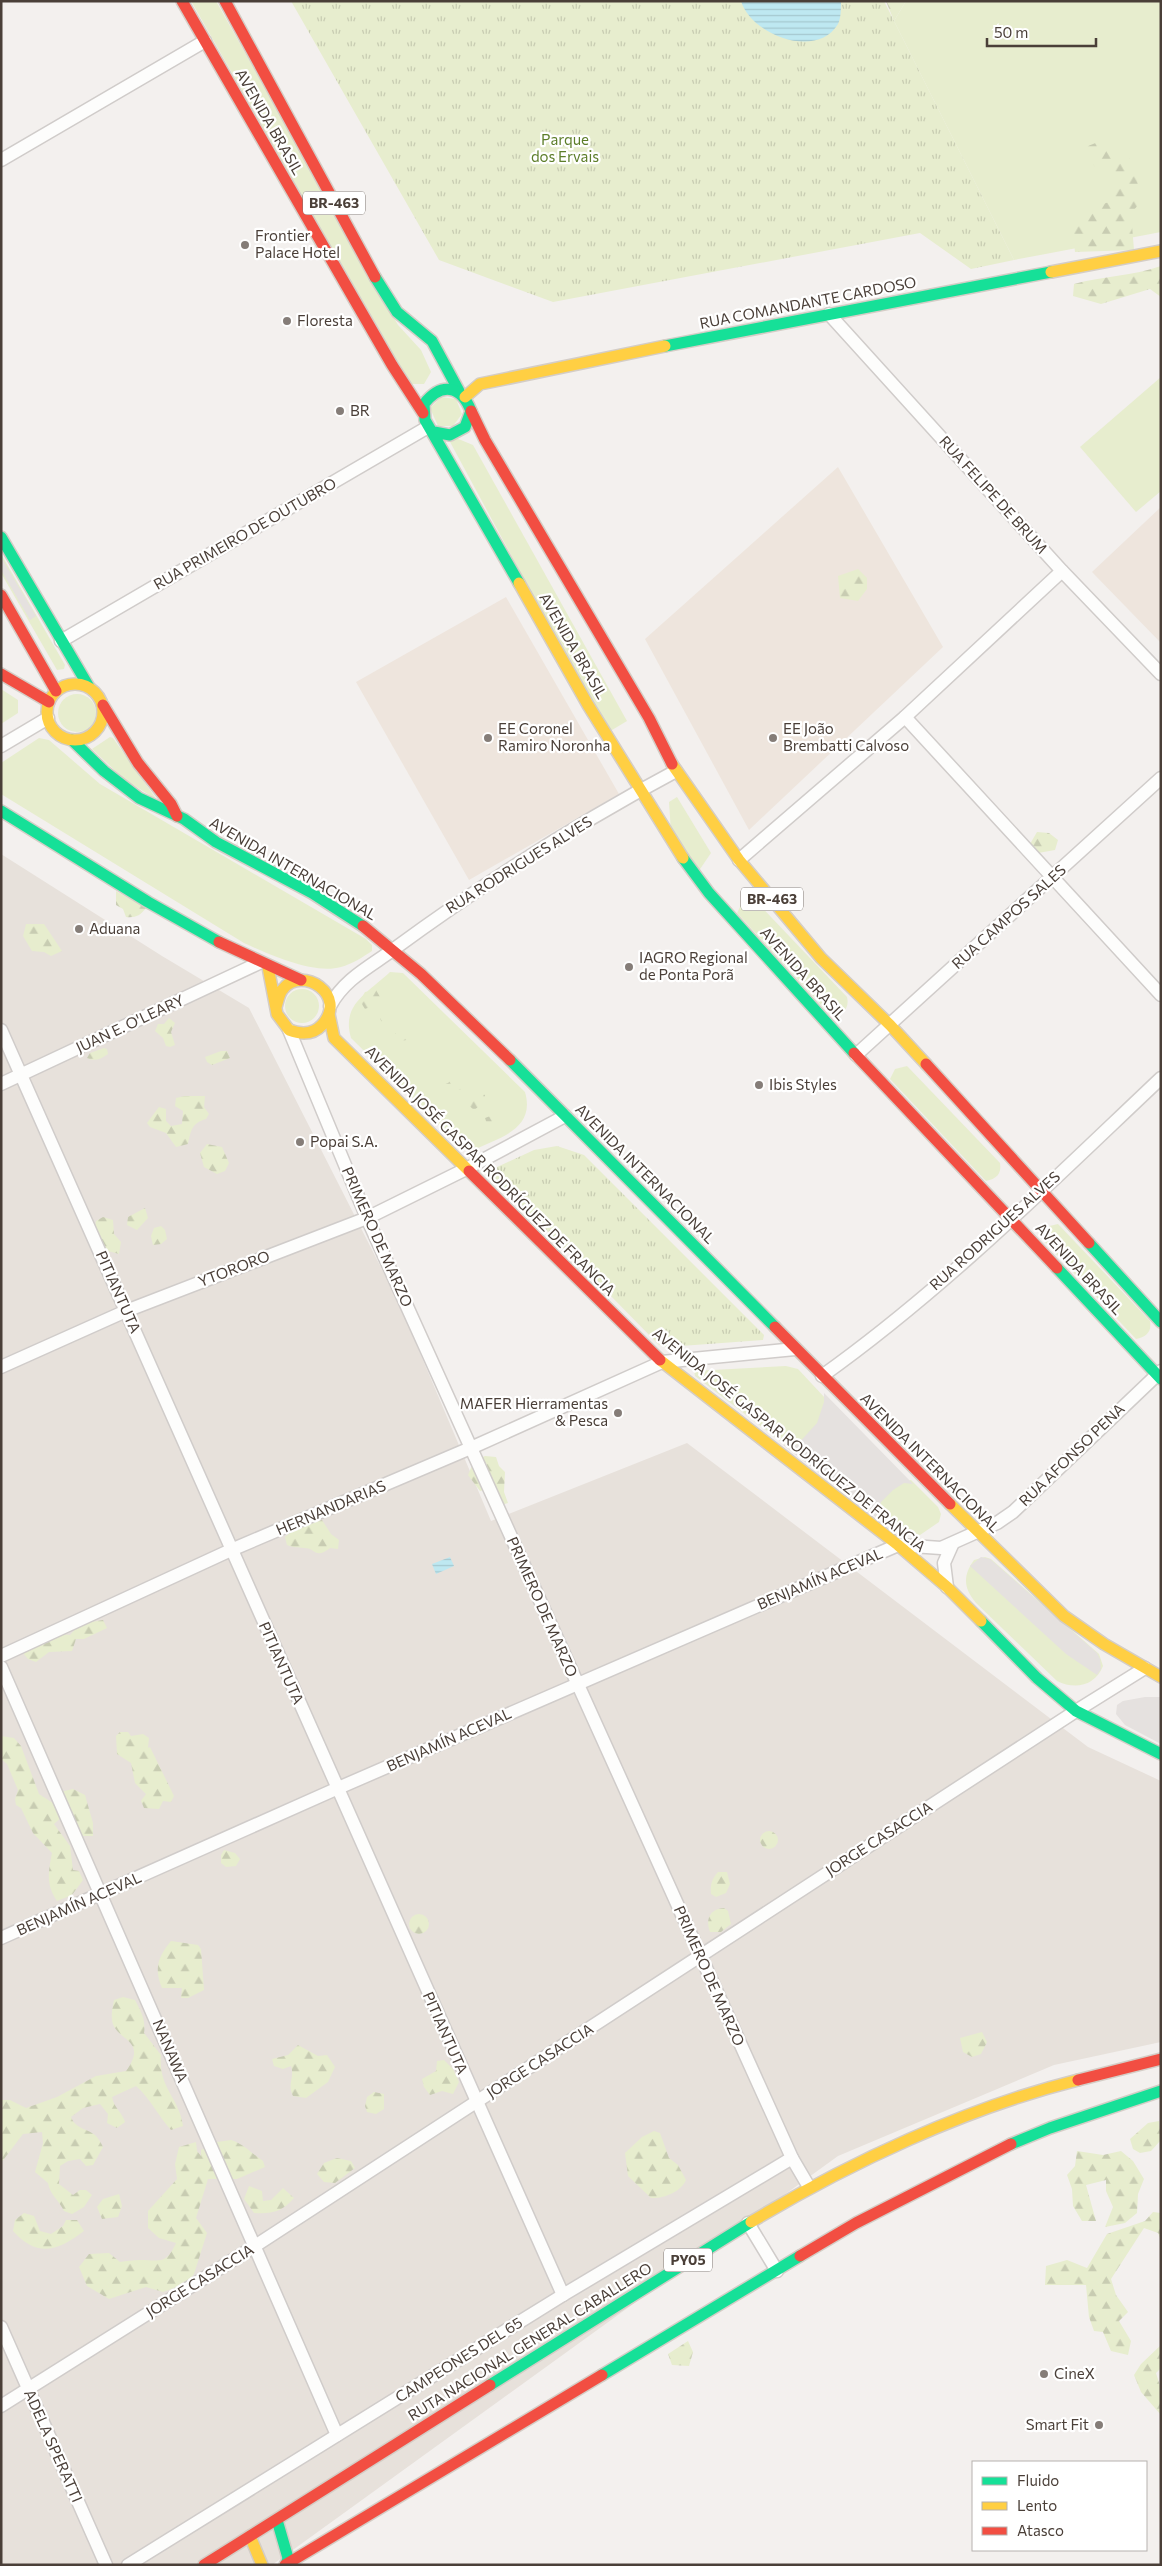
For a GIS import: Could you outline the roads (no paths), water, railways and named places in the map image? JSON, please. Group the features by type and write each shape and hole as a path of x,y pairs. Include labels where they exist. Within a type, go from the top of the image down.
{"main road":[{"name":"AVENIDA BRASIL","path":"182,1 387,356 423,413"},
{"name":"AVENIDA BRASIL","path":"225,1 381,289 397,312 432,341 462,394"},
{"name":"RUA COMANDANTE CARDOSO","path":"462,394 480,384 506,378 828,314 1161,251"},
{"path":"442,388 462,394 471,411 469,420 458,432 450,435 431,429 423,413 424,404 434,392 442,388"},
{"name":"AVENIDA BRASIL","path":"471,411 484,440 639,702 676,771 739,860 821,958 890,1025 1040,1192 1161,1322"},
{"name":"AVENIDA BRASIL","path":"431,429 640,792 677,850 709,893 856,1055 1159,1375"},
{"path":"1,537 89,687 96,692 138,762 171,804 177,816"},
{"path":"1,595 56,691"},
{"path":"1,674 49,702"},
{"path":"89,687 72,684 56,691 49,702 48,718 56,733 72,740 81,740 97,730 104,714 103,705"},
{"name":"AVENIDA INTERNACIONAL","path":"72,740 100,770 130,793 166,813 177,816 210,838 358,921 394,949 565,1116 822,1376 1072,1624 1161,1677"},
{"path":"1,811 171,914 263,965 306,980 325,991 334,1038 289,1030 280,1020 263,965"},
{"path":"276,1007 277,999 285,986 306,980"},
{"path":"309,1033 322,1026 330,1010"},
{"name":"AVENIDA JOSÉ GASPAR RODRÍGUEZ DE FRANCIA","path":"334,1038 662,1362 898,1545 947,1588 1037,1678 1076,1711 1161,1754"},
{"name":"RUTA NACIONAL GENERAL CABALLERO","path":"204,2565 748,2222 809,2187 966,2115 1041,2090 1161,2059"},
{"path":"286,2564 856,2224 989,2154 1050,2128 1161,2090"},
{"path":"277,2520 288,2558 286,2564"},
{"path":"250,2536 262,2565"}],"street":[{"path":"1,160 205,41"},
{"name":"RUA FELIPE DE BRUM","path":"828,314 1062,571 1161,674"},
{"name":"RUA PRIMEIRO DE OUTUBRO","path":"61,641 431,429"},
{"path":"739,860 905,717 1062,571"},
{"path":"905,717 1161,995"},
{"path":"1,746 48,718"},
{"name":"RUA RODRIGUES ALVES","path":"344,985 500,873 676,771"},
{"name":"RUA CAMPOS SALES","path":"856,1055 1161,778"},
{"name":"JUAN E. O'LEARY","path":"1,1084 263,965"},
{"path":"306,980 344,985 330,1010"},
{"name":"PITIANTUTA","path":"1,1030 336,1789 563,2296"},
{"name":"PRIMERO DE MARZO","path":"289,1030 368,1218 473,1447 576,1684 792,2158 809,2187"},
{"path":"298,1053 309,1033"},
{"name":"RUA RODRIGUES ALVES","path":"822,1376 858,1350 1012,1219 1161,1078"},
{"name":"YTORORO","path":"1,1366 126,1312 368,1218 466,1169 565,1116"},
{"name":"HERNANDARIAS","path":"1,1656 231,1550 473,1447 662,1362 795,1348"},
{"name":"RUA AFONSO PENA","path":"898,1545 941,1548 952,1545 979,1533 1013,1512 1159,1375"},
{"name":"BENJAMÍN ACEVAL","path":"1,1938 103,1895 336,1789 898,1545"},
{"path":"947,1588 944,1563 952,1545"},
{"name":"NANAWA","path":"1,1667 103,1895 337,2435"},
{"name":"JORGE CASACCIA","path":"1,2406 255,2246 1144,1668"},
{"name":"CAMPEONES DEL 65","path":"128,2565 563,2296 792,2158"},
{"path":"748,2222 776,2271"},
{"name":"ADELA SPERATTI","path":"1,2327 106,2565"}],"water":[{"path":"741,1 841,1 840,16 838,24 828,35 815,40 801,42 785,39 757,24 747,13"},
{"path":"450,1557 454,1566 436,1574 432,1564"}],"place":[{"name":"Frontier Palace Hotel","path":"245,245"},
{"name":"Floresta","path":"287,321"},
{"name":"BR","path":"340,411"},
{"name":"EE Coronel Ramiro Noronha","path":"488,738"},
{"name":"EE João Brembatti Calvoso","path":"773,738"},
{"name":"Aduana","path":"79,929"},
{"name":"IAGRO Regional de Ponta Porã","path":"629,967"},
{"name":"Ibis Styles","path":"759,1085"},
{"name":"Popai S.A.","path":"300,1142"},
{"name":"MAFER Hierramentas & Pesca","path":"618,1413"},
{"name":"CineX","path":"1044,2374"},
{"name":"Smart Fit","path":"1099,2425"}],"park label":[{"name":"Parque dos Ervais","path":"565,148"}]}
